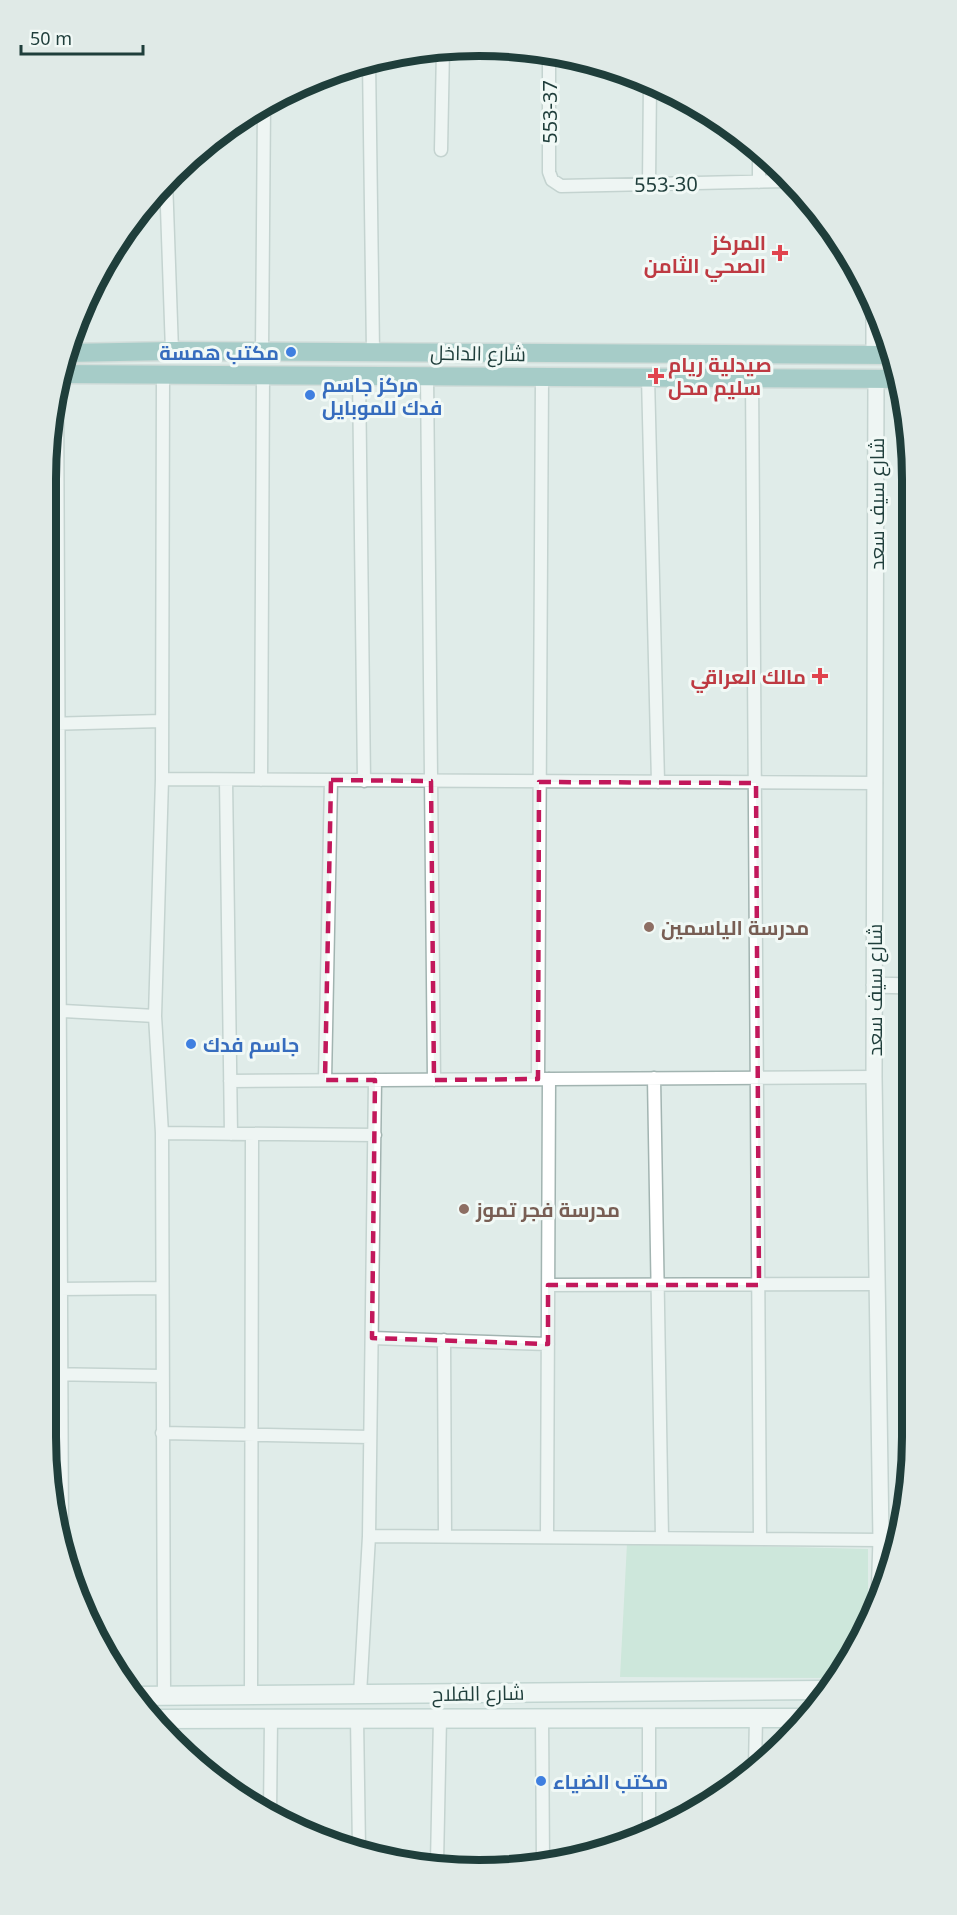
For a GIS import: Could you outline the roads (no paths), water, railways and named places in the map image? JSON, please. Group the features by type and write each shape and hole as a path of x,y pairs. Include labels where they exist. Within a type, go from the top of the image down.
{"main road":[{"name":"شارع الداخل","path":"75,353 262,351 882,355"},
{"name":"شارع الداخل","path":"69,374 889,379"},
{"name":"شارع الفلاح","path":"145,1696 817,1690"},
{"name":"شارع الفلاح","path":"168,1724 271,1718 795,1718"}],"street":[{"path":"441,150 443,57"},
{"name":"553-37","path":"549,62 549,172"},
{"path":"369,70 373,352"},
{"path":"649,184 650,92"},
{"path":"262,351 264,114"},
{"path":"759,162 759,182"},
{"name":"553-30","path":"549,172 552,180 561,186 780,181"},
{"path":"166,193 172,351"},
{"path":"163,374 162,779 155,1016 162,1133 164,1696"},
{"path":"261,780 263,374"},
{"path":"359,374 364,781"},
{"path":"426,375 434,1080"},
{"path":"542,377 539,782 548,1285 547,1537"},
{"path":"648,377 658,782"},
{"path":"752,377 760,1539"},
{"name":"شارع سيف سعد","path":"876,379 874,1077 880,1568"},
{"path":"57,440 59,1374 61,1505"},
{"path":"58,723 162,721"},
{"path":"162,779 876,783"},
{"path":"226,780 231,1134"},
{"path":"325,1080 331,780"},
{"path":"874,985 902,986"},
{"path":"58,1011 155,1016"},
{"path":"230,1081 874,1077"},
{"path":"654,1078 662,1538"},
{"path":"360,1694 369,1536 375,1080"},
{"path":"162,1133 375,1135"},
{"path":"251,1695 252,1135"},
{"path":"548,1285 876,1284"},
{"path":"59,1288 162,1288"},
{"path":"372,1338 548,1344"},
{"path":"444,1340 445,1536"},
{"path":"59,1374 162,1376"},
{"path":"162,1433 370,1437"},
{"path":"369,1536 881,1540"},
{"path":"649,1717 649,1823"},
{"path":"755,1756 756,1717"},
{"path":"270,1805 271,1718"},
{"path":"357,1718 359,1842"},
{"path":"437,1858 440,1718"},
{"path":"542,1718 543,1854"}],"place":[{"name":"المركز الصحي الثامن","path":"780,253"},
{"name":"مكتب همسة","path":"291,352"},
{"name":"صيدلية ريام سليم محل","path":"656,376"},
{"name":"مركز جاسم فدك للموبايل","path":"310,395"},
{"name":"مالك العراقي","path":"820,676"},
{"name":"مدرسة الياسمين","path":"649,927"},
{"name":"جاسم فدك","path":"191,1044"},
{"name":"مدرسة فجر تموز","path":"464,1209"},
{"name":"مكتب الضياء","path":"541,1781"}]}
